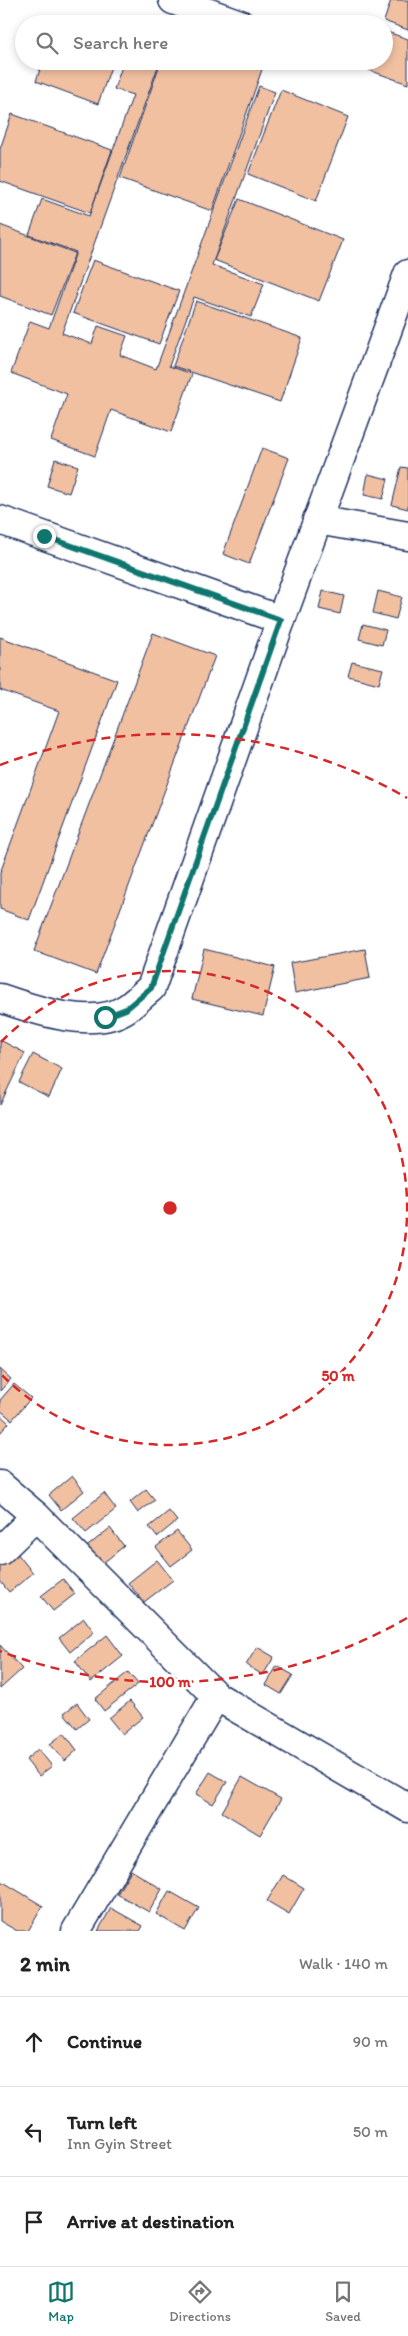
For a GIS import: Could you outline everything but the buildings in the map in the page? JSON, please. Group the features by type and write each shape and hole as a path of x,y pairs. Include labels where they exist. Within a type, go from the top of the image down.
{"street":[{"path":"173,0 228,13"},
{"path":"0,998 28,1008 70,1017 105,1017 126,1009 151,988 281,620 408,274"},
{"path":"0,520 281,620"},
{"path":"317,520 408,536"},
{"path":"0,1485 36,1516 216,1696 408,1808"},
{"path":"0,1551 36,1516"},
{"path":"76,1931 216,1696"}],"route":[{"path":"44,536 281,620 151,988 126,1009 105,1017"}]}
